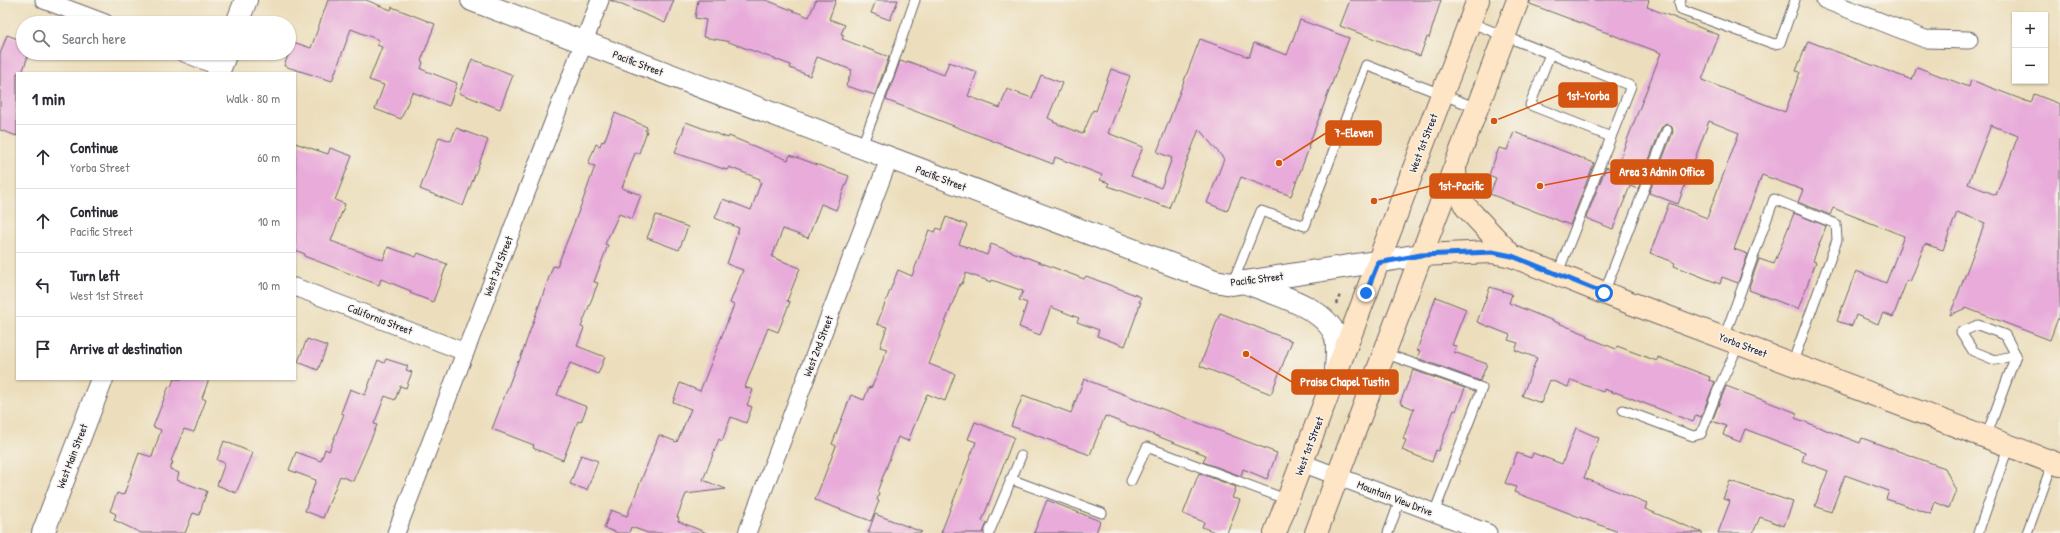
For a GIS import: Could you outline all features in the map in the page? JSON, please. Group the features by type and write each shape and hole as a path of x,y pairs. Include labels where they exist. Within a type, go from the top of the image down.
{"main road":[{"name":"West 1st Street","path":"1276,533 1478,0"},
{"path":"1316,533 1518,0"},
{"path":"1455,167 1456,188 1466,207 1512,256"},
{"name":"Yorba Street","path":"1421,255 1492,252 1512,256 1604,293 2056,463"}],"street":[{"path":"44,0 86,16"},
{"path":"240,16 246,0"},
{"name":"Pacific Street","path":"472,0 1214,281 1238,283 1378,263 1421,255"},
{"name":"West 3rd Street","path":"396,533 600,0"},
{"path":"1825,0 1926,38 1969,40"},
{"path":"208,60 221,64"},
{"name":"West 2nd Street","path":"747,533 889,159"},
{"path":"1238,283 1299,304 1320,315 1327,322 1336,336 1335,376"},
{"name":"California Street","path":"296,287 465,352"},
{"name":"West Main Street","path":"43,533 102,380"},
{"name":"Mountain View Drive","path":"1302,463 1488,533"}],"lane":[{"path":"861,148 889,75 915,0"},
{"path":"1680,0 1679,3 1681,10 1774,44 1780,43 1795,0"},
{"path":"1469,22 1631,86 1557,275"},
{"path":"1550,54 1530,105 1611,137"},
{"path":"1238,283 1261,211 1305,226 1366,65 1477,108"},
{"path":"1604,293 1667,130"},
{"path":"1623,410 1693,436 1702,434 1719,387 1774,199 1836,224 1837,240 1792,364"},
{"path":"1986,437 2016,355 2005,335 1978,325 1961,332 1973,351 1995,360 2016,355"},
{"path":"1384,353 1482,388 1434,513"},
{"path":"1978,533 2008,445"},
{"path":"1131,481 1146,447 1288,500"},
{"path":"989,533 1010,479 1021,456"},
{"path":"2027,533 2056,463"},
{"path":"1010,479 1102,513"},
{"path":"1388,533 1400,500"}],"path":[{"path":"1340,290 1340,295 1345,295"}],"building":[{"path":"328,0 366,0 391,10 392,7 435,24 421,61 423,62 421,69 457,83 449,106 412,92 401,119 375,109 384,85 369,80 382,47 377,45 379,40 351,29 332,81 284,66 286,60 296,60 296,43 311,48"},
{"path":"610,0 674,0 665,23"},
{"path":"698,0 766,0 809,17 816,0 836,0 829,19 845,25 841,34 844,35 842,39 889,57 875,95 846,86 852,70 817,57 810,76 790,68 791,65 726,41 703,37 706,20 695,18"},
{"path":"876,0 898,0 890,20 871,13"},
{"path":"1350,0 1441,0 1429,38 1427,37 1420,56 1340,26"},
{"path":"1530,0 1649,0 1647,7 1719,35 1702,80 1785,112 1800,72 1796,71 1808,41 1912,80 1917,67 1969,87 1971,80 2031,103 2034,94 2060,104 2060,313 2050,340 1966,308 1950,315 1985,223 1957,212 1943,250 1925,244 1910,282 1907,280 1893,317 1883,313 1878,324 1856,315 1852,326 1837,321 1856,271 1886,283 1904,236 1833,208 1830,215 1798,202 1803,190 1762,175 1734,249 1748,254 1738,283 1722,277 1720,284 1674,266 1675,263 1650,253 1669,203 1707,218 1739,133 1709,121 1678,204 1649,193 1673,132 1672,127 1666,124 1661,128 1638,189 1630,186 1613,229 1586,218 1606,167 1615,171 1661,53 1530,4","holes":["1991,125 2018,136 1996,195 1968,184"]},
{"path":"1300,20 1349,38 1291,196 1241,177 1227,211 1207,203 1224,159 1199,129 1169,208 1108,186 1109,183 1100,180 1102,175 1055,157 1053,164 886,100 900,61 906,63 907,61 944,75 949,62 977,72 968,96 1000,108 1007,89 1032,98 1041,75 1062,83 1048,118 1054,121 1053,122 1083,134 1093,110 1096,111 1111,69 1130,76 1108,133 1143,147 1131,176 1161,188 1172,158 1157,152 1200,39 1249,57 1254,43 1287,55"},
{"path":"7,35 16,38 16,60 27,60 22,72 16,72 16,136 0,130 0,54"},
{"path":"472,59 513,75 500,109 459,93"},
{"path":"615,113 647,127 639,153 635,153 622,188 641,195 632,219 619,214 605,244 608,245 594,282 598,283 581,327 584,328 577,346 605,357 598,374 570,363 557,395 587,407 581,422 578,421 563,460 533,448 534,445 492,429 518,361 519,362 553,266 557,267 583,200 595,166 588,164 596,144 600,146 602,141 604,142"},
{"path":"686,122 728,138 729,136 788,160 790,155 849,176 836,210 821,204 808,238 783,229 772,257 800,268 787,301 790,302 778,332 768,328 745,387 753,390 747,405 752,407 746,423 731,417 722,441 719,439 703,480 726,489 686,494 677,517 679,518 678,521 707,533 648,533 631,527 629,533 618,533 604,528 611,510 627,516 659,435 677,442 691,409 673,402 680,383 700,391 734,305 730,303 743,270 727,264 739,228 715,218 723,199 751,210 761,182 759,181 760,179 729,167 727,170 675,153"},
{"path":"456,128 488,140 463,206 420,189 439,137 451,141"},
{"path":"1514,132 1594,163 1570,225 1490,194 1496,178 1489,175 1499,148 1507,150"},
{"path":"296,143 328,154 330,148 352,156 335,200 345,204 331,241 383,260 388,247 416,257 418,253 447,264 433,302 381,279 379,285 304,256 305,254 296,250"},
{"path":"1794,213 1826,226 1813,261 1816,262 1798,309 1749,290 1759,259 1774,264"},
{"path":"656,215 688,227 679,250 647,238"},
{"path":"946,217 967,225 959,244 987,255 991,244 1084,279 1086,276 1141,297 1139,302 1141,302 1125,346 1097,336 1099,330 1077,322 1079,318 1051,307 1040,335 1019,327 1027,303 1019,300 1023,291 966,273 962,284 960,284 929,364 955,374 945,401 927,394 908,441 898,437 877,492 879,493 877,500 879,501 871,521 815,500 836,446 832,444 851,395 864,400 869,387 871,388 876,378 887,349 880,347 887,327 877,324 898,270 912,276 929,230 935,232 937,228 941,230"},
{"path":"1490,287 1512,294 1509,303 1588,335 1587,337 1616,349 1617,346 1657,361 1658,357 1710,377 1709,380 1715,382 1701,417 1696,415 1693,422 1615,392 1604,389 1603,392 1571,380 1568,387 1550,380 1541,403 1522,396 1537,358 1515,350 1518,343 1508,340 1510,335 1477,322"},
{"path":"1436,297 1466,309 1452,345 1456,346 1454,352 1487,364 1480,381 1417,358 1420,351 1417,350"},
{"path":"1220,313 1292,341 1271,394 1200,366"},
{"path":"307,339 327,346 318,370 298,362"},
{"path":"386,359 408,366 406,370 412,372 406,388 400,386 395,400 385,396 374,424 377,425 353,481 340,476 323,518 305,511 316,480 289,470 296,452 321,461 325,449 329,451 344,414 341,413 350,389 365,395 378,360 384,363"},
{"path":"1413,370 1465,388 1456,411 1454,410 1438,451 1436,450 1432,462 1402,450 1406,440 1403,439 1414,409 1400,403"},
{"path":"1084,379 1277,453 1267,479 1243,469 1241,476 1203,462 1206,455 1105,416 1090,455 1011,426 1023,395 1071,413"},
{"path":"174,380 209,380 202,398 206,400 194,432 184,429 171,461 173,462 170,469 179,473 177,480 207,491 199,515 193,513 185,533 141,533 114,520 116,514 110,511 117,493 122,495 124,494 139,453 152,457 161,430 153,427 169,386 171,387"},
{"path":"1726,386 1797,413 1795,418 1860,443 1862,438 1945,468 1956,491 1949,508 1935,502 1931,514 1886,499 1889,491 1845,475 1831,512 1815,506 1828,471 1802,461 1805,452 1745,429 1740,442 1723,435 1726,426 1712,421"},
{"path":"975,422 1014,437 982,521 987,523 983,533 941,533 976,442 968,439"},
{"path":"1576,428 1599,438 1584,478 1647,503 1645,509 1703,533 1621,533 1514,492 1516,487 1505,483 1517,453 1531,458 1533,453 1562,464"},
{"path":"224,441 253,453 236,493 217,485 225,463 217,460"},
{"path":"581,455 598,461 587,490 570,484"},
{"path":"1199,473 1236,487 1232,498 1240,500 1227,533 1217,533 1202,527 1204,522 1183,514"},
{"path":"1730,481 1793,502 1784,526 1760,517 1753,533 1718,533 1730,501 1723,499"},
{"path":"1047,500 1100,521 1096,533 1034,533"},
{"path":"875,514 922,532 868,533"}],"place":[{"name":"1st-Yorba","path":"1494,121"},
{"name":"7-Eleven","path":"1279,163"},
{"name":"Area 3 Admin Office","path":"1540,186"},
{"name":"1st-Pacific","path":"1374,201"},
{"name":"Praise Chapel Tustin","path":"1246,354"}],"route":[{"path":"1366,293 1378,263 1421,255 1492,252 1512,256 1604,293"}]}
